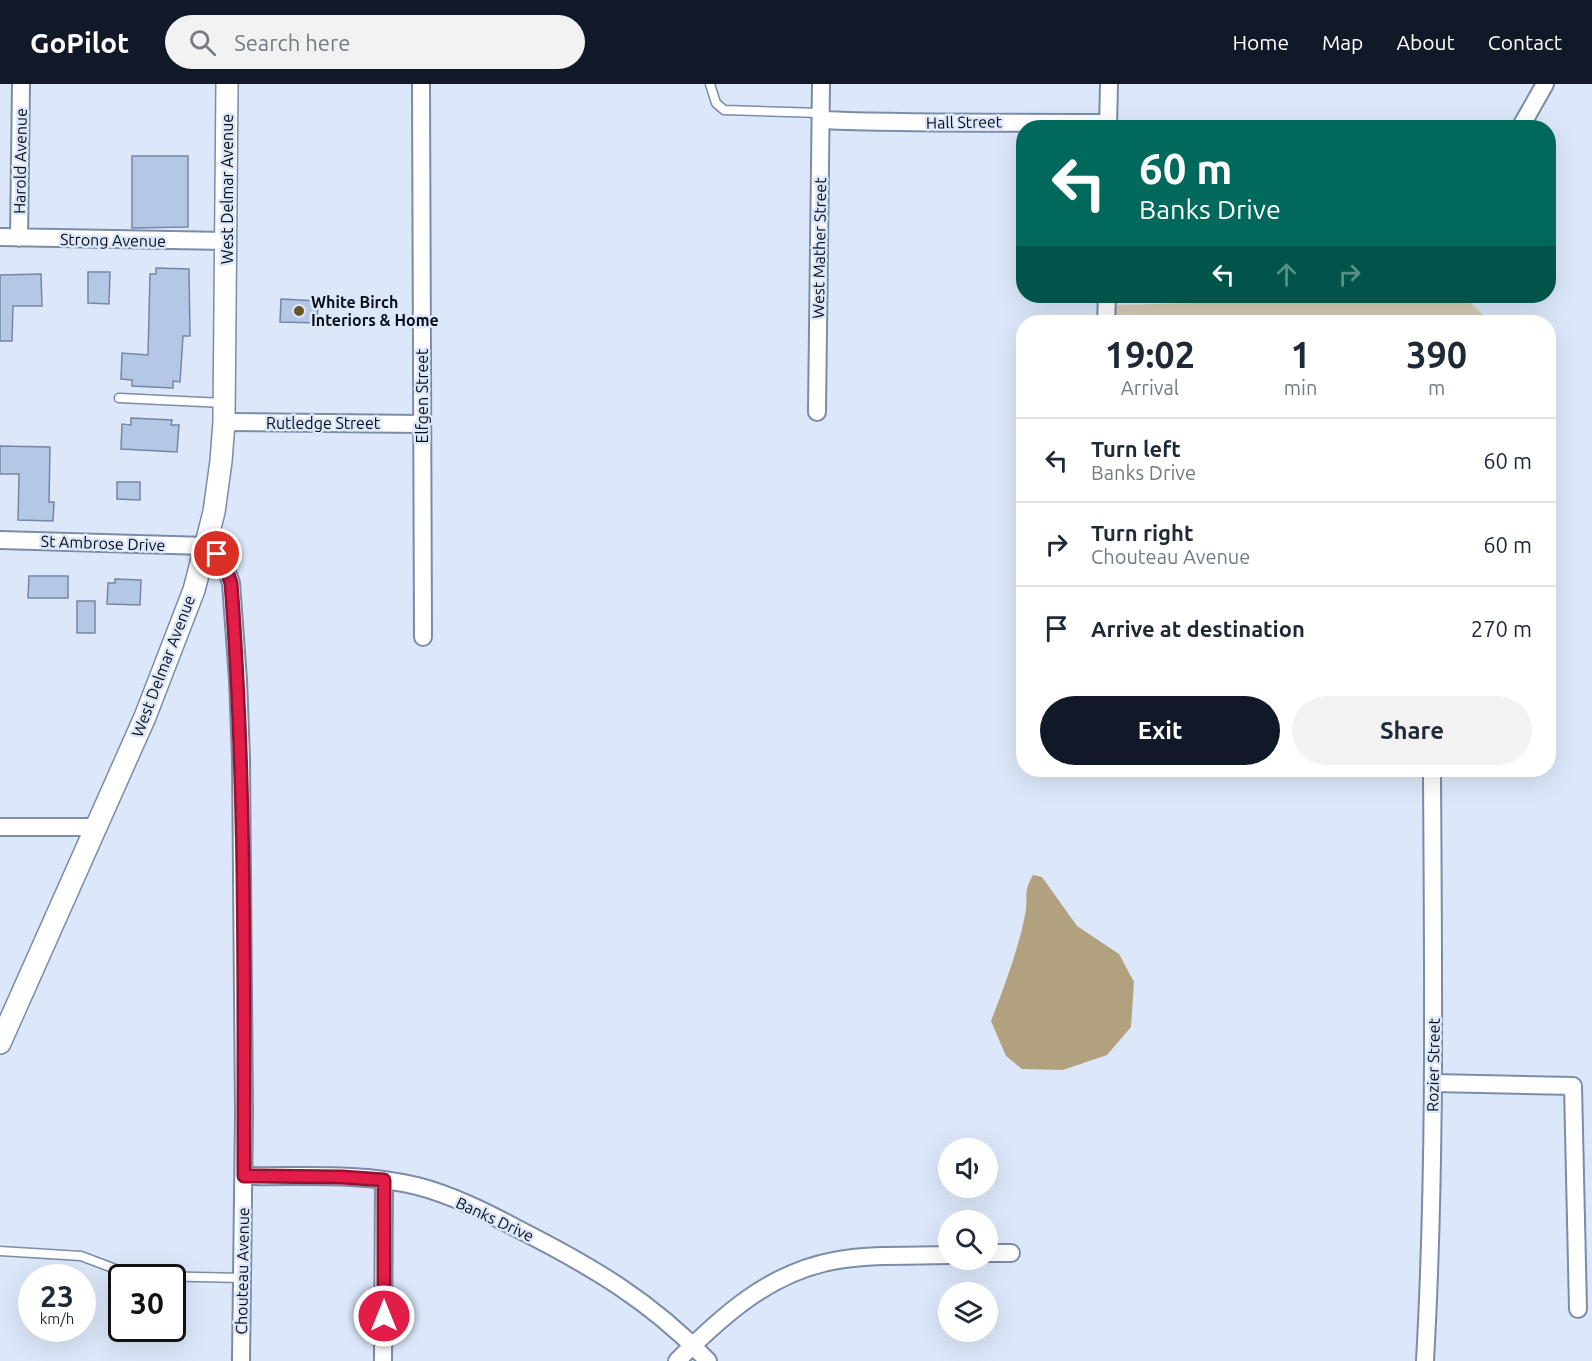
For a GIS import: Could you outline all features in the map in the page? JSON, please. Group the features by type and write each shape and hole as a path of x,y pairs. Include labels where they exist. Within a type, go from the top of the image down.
{"street":[{"name":"Harold Avenue","path":"19,238 21,84"},
{"name":"West Delmar Avenue","path":"2,1033 145,717 194,590 207,542 221,460 224,413 227,84"},
{"name":"Elfgen Street","path":"421,84 423,637"},
{"name":"West Mather Street","path":"817,412 821,84"},
{"path":"1108,120 1109,84"},
{"path":"1525,120 1545,84"},
{"name":"Hall Street","path":"821,117 889,123 1016,122"},
{"name":"Strong Avenue","path":"0,237 226,241"},
{"name":"Rutledge Street","path":"224,413 422,424"},
{"name":"St Ambrose Drive","path":"0,540 207,542"},
{"name":"Chouteau Avenue","path":"207,542 226,569 231,583 238,680 241,770 244,1176 241,1361"},
{"name":"Rozier Street","path":"1425,1361 1430,1260 1432,777"},
{"path":"0,827 96,827"},
{"path":"1432,1083 1573,1086 1578,1309"},
{"name":"Banks Drive","path":"244,1176 384,1180 417,1186 453,1198 578,1259 615,1282 656,1312 708,1361"},
{"path":"383,1361 384,1180"},
{"path":"998,1253 1011,1252"},
{"path":"677,1361 744,1300 779,1279 809,1267 857,1258 938,1255"}],"lane":[{"path":"710,84 716,104 724,110 821,117"},
{"path":"119,398 224,413"},
{"path":"0,1251 81,1256 118,1270 154,1276 242,1278"}],"shaded area":[{"path":"1471,303 1483,315 1113,315 1113,305"},
{"path":"1033,875 1042,877 1077,926 1119,954 1134,982 1131,1027 1107,1055 1063,1070 1022,1069 1006,1056 991,1021 1019,942 1026,909 1027,891"}],"building":[{"path":"132,156 188,156 188,227 132,228"},
{"path":"156,268 189,269 190,336 183,336 180,382 173,381 173,388 132,386 132,380 121,379 122,353 148,355 150,274 156,274"},
{"path":"88,272 110,272 109,304 88,303"},
{"path":"41,274 42,306 13,306 12,341 0,341 0,275"},
{"name":"White Birch Interiors & Home","path":"281,299 318,301 317,323 280,322"},
{"path":"131,418 172,420 171,425 179,425 177,452 121,449 122,424 131,425"},
{"path":"0,446 50,447 49,502 54,502 53,521 18,520 19,474 0,474"},
{"path":"117,482 140,482 140,500 117,499"},
{"path":"29,576 68,576 68,598 28,598"},
{"path":"115,579 141,580 140,605 107,604 108,583 115,583"},
{"path":"77,601 95,601 95,633 77,633"}],"place":[{"name":"White Birch Interiors & Home","path":"299,311"}],"route":[{"path":"217,554 231,583 238,680 241,758 244,1176 384,1180 384,1316"}]}
